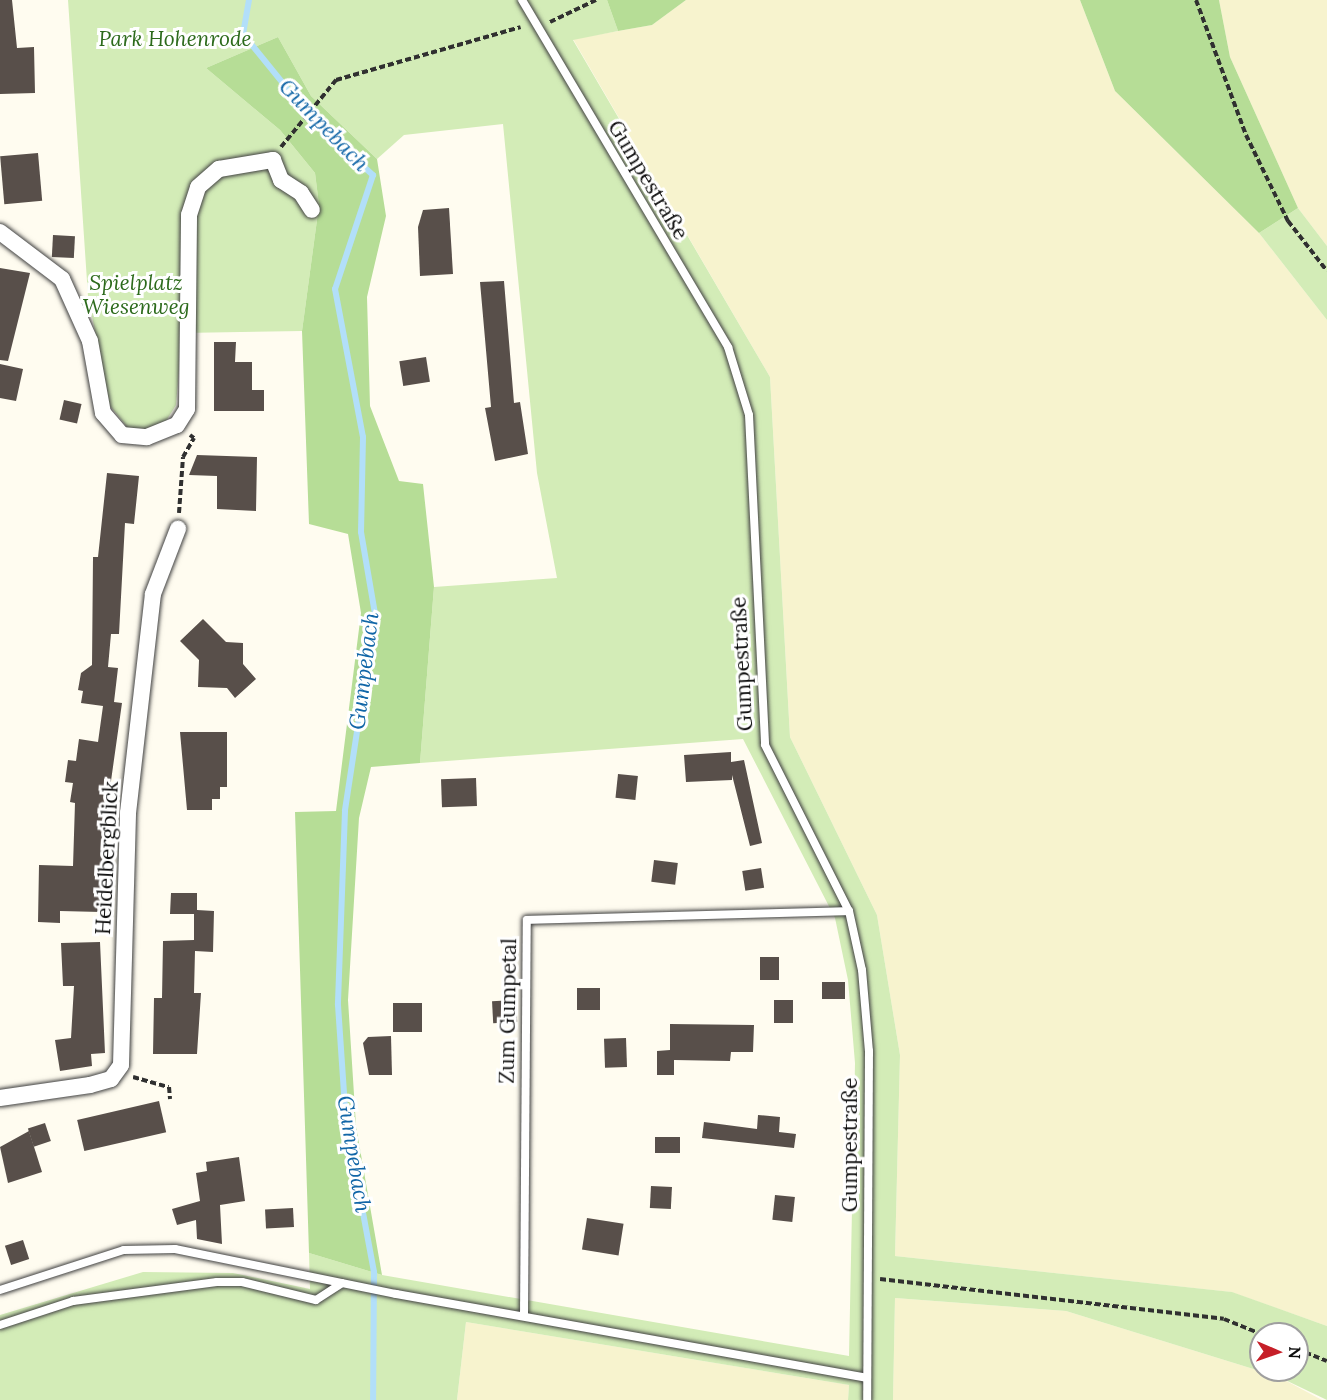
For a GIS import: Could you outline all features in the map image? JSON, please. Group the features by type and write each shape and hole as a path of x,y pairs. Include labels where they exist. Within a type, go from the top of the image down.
{"street":[{"path":"0,232 62,279 90,341 103,413 122,435 147,437 177,425 191,385 189,215 198,187 219,169 273,160 280,180 301,193 312,210"},
{"name":"Heidelbergblick","path":"115,1073 124,1046 128,813 153,594 178,529"},
{"path":"0,1098 90,1085 115,1073"}],"lane":[{"name":"Gumpestraße","path":"522,0 728,347 749,416 765,745 849,911 862,970 869,1050 867,1400"},
{"name":"Zum Gumpetal","path":"524,1316 527,920 849,911"},
{"path":"0,1290 124,1250 175,1248 396,1294 867,1378"},
{"path":"0,1325 74,1301 217,1282 242,1282 316,1300 344,1284"}],"path":[{"path":"292,130 299,119 336,80 376,65 537,27 596,0"},
{"path":"1196,0 1246,135 1288,221 1327,271"},
{"path":"177,425 194,438 183,457 178,529"},
{"path":"115,1073 170,1087 170,1099"},
{"path":"867,1278 981,1286 1224,1319 1249,1330"},
{"path":"1309,1354 1327,1361"}],"shaded area":[{"path":"686,0 1080,0 1115,91 1259,233 1327,320 1327,1326 1231,1292 895,1256 900,1055 877,915 790,737 770,377 573,39 652,25"},
{"path":"1219,0 1327,0 1327,246 1298,208 1230,57"},
{"path":"895,1298 1066,1311 1249,1368 1249,1382 1288,1382 1322,1400 893,1400"},
{"path":"466,1322 849,1385 848,1400 457,1400"}],"green space":[{"path":"68,0 607,0 618,31 573,40 770,377 790,737 877,915 900,1055 895,1256 1232,1292 1327,1326 1327,1400 1289,1382 1309,1382 1309,1322 1249,1322 1249,1368 1066,1311 895,1298 893,1400 848,1400 849,1385 466,1322 457,1400 0,1400 0,1315 143,1272 233,1273 310,1289 309,1253 382,1275 849,1356 855,1063 848,980 835,918 743,739 420,763 434,587 557,578 537,473 503,124 404,135 377,159 311,96 278,37 206,68 280,130 315,173 319,205 302,331 182,333 176,405 166,421 147,429 128,428 110,406 88,296"},
{"path":"607,0 686,0 652,25 618,31"},
{"path":"1080,0 1219,0 1230,57 1298,208 1259,233 1115,91"},
{"path":"278,37 311,96 377,159 386,216 367,297 370,406 399,481 423,484 434,587 420,763 371,767 359,818 348,1000 356,1126 382,1275 309,1253 295,812 336,811 361,613 348,534 309,524 302,331 319,205 315,173 280,130 206,68"},
{"path":"1298,208 1327,246 1327,320 1259,233"}],"building":[{"path":"0,0 12,0 17,48 34,47 35,93 0,94"},
{"path":"38,153 42,201 4,204 0,156"},
{"path":"449,208 453,274 420,276 418,227 423,210"},
{"path":"53,235 75,236 74,258 52,257"},
{"path":"0,268 30,273 8,361 0,360"},
{"path":"504,281 514,403 520,402 528,454 495,461 485,408 491,407 480,282"},
{"path":"214,342 236,342 235,362 252,362 252,390 264,390 264,411 214,411"},
{"path":"426,357 430,382 403,386 399,361"},
{"path":"0,364 23,369 16,401 0,398"},
{"path":"64,400 82,404 77,424 60,419"},
{"path":"197,455 257,457 256,511 217,509 217,476 189,475"},
{"path":"107,473 139,476 134,524 125,523 119,634 111,634 108,667 118,668 114,702 122,703 110,788 105,788 101,912 60,911 60,923 38,922 39,865 73,866 75,803 70,802 73,783 65,782 68,760 76,761 79,739 98,742 103,706 81,703 83,691 78,690 81,673 92,665 93,557 98,557"},
{"path":"203,619 226,642 243,643 243,664 256,679 235,698 227,688 198,687 199,660 180,641"},
{"path":"180,732 227,732 227,787 220,787 220,799 212,799 212,810 187,810"},
{"path":"731,752 731,762 744,760 762,843 750,846 732,775 732,780 686,782 684,755"},
{"path":"618,774 638,776 635,800 615,798"},
{"path":"476,778 477,806 442,807 441,779"},
{"path":"654,860 678,863 675,885 651,882"},
{"path":"761,868 764,888 745,891 742,871"},
{"path":"171,893 197,893 197,910 214,911 213,952 195,951 194,993 201,993 197,1054 153,1054 154,998 162,998 163,941 194,940 194,914 170,914"},
{"path":"100,942 105,1053 91,1054 92,1066 60,1071 55,1040 71,1038 74,986 63,986 61,943"},
{"path":"760,957 779,957 779,980 760,980"},
{"path":"822,982 845,982 845,999 822,999"},
{"path":"577,988 600,988 600,1010 577,1010"},
{"path":"516,1000 517,1022 493,1023 492,1001"},
{"path":"774,1000 793,1000 793,1023 774,1023"},
{"path":"393,1003 422,1003 422,1032 393,1032"},
{"path":"670,1024 754,1025 753,1052 731,1052 730,1061 674,1060 674,1075 657,1075 657,1051 670,1050"},
{"path":"391,1036 392,1075 369,1075 363,1043 368,1037"},
{"path":"626,1038 627,1067 605,1068 604,1039"},
{"path":"159,1101 166,1132 84,1151 77,1120"},
{"path":"758,1115 780,1117 779,1132 796,1134 794,1148 702,1138 704,1122 757,1129"},
{"path":"45,1123 51,1141 34,1147 28,1129"},
{"path":"29,1131 42,1172 8,1183 0,1147"},
{"path":"655,1137 680,1137 680,1153 655,1153"},
{"path":"239,1157 245,1201 220,1205 222,1244 197,1239 196,1220 177,1225 172,1209 200,1201 196,1173 207,1171 206,1162"},
{"path":"651,1186 672,1187 671,1209 650,1208"},
{"path":"775,1195 795,1197 792,1222 772,1220"},
{"path":"293,1208 294,1227 266,1228 265,1209"},
{"path":"587,1218 624,1224 619,1255 582,1250"},
{"path":"23,1240 29,1259 11,1265 5,1246"}],"waterway":[{"name":"Gumpebach","path":"249,0 243,34 312,119 373,175 335,289 363,437 361,532 375,614 345,811 338,1005 346,1121 374,1272 373,1400"}],"park label":[{"name":"Park Hohenrode","path":"175,39"},
{"name":"Spielplatz Wiesenweg","path":"136,295"}]}
